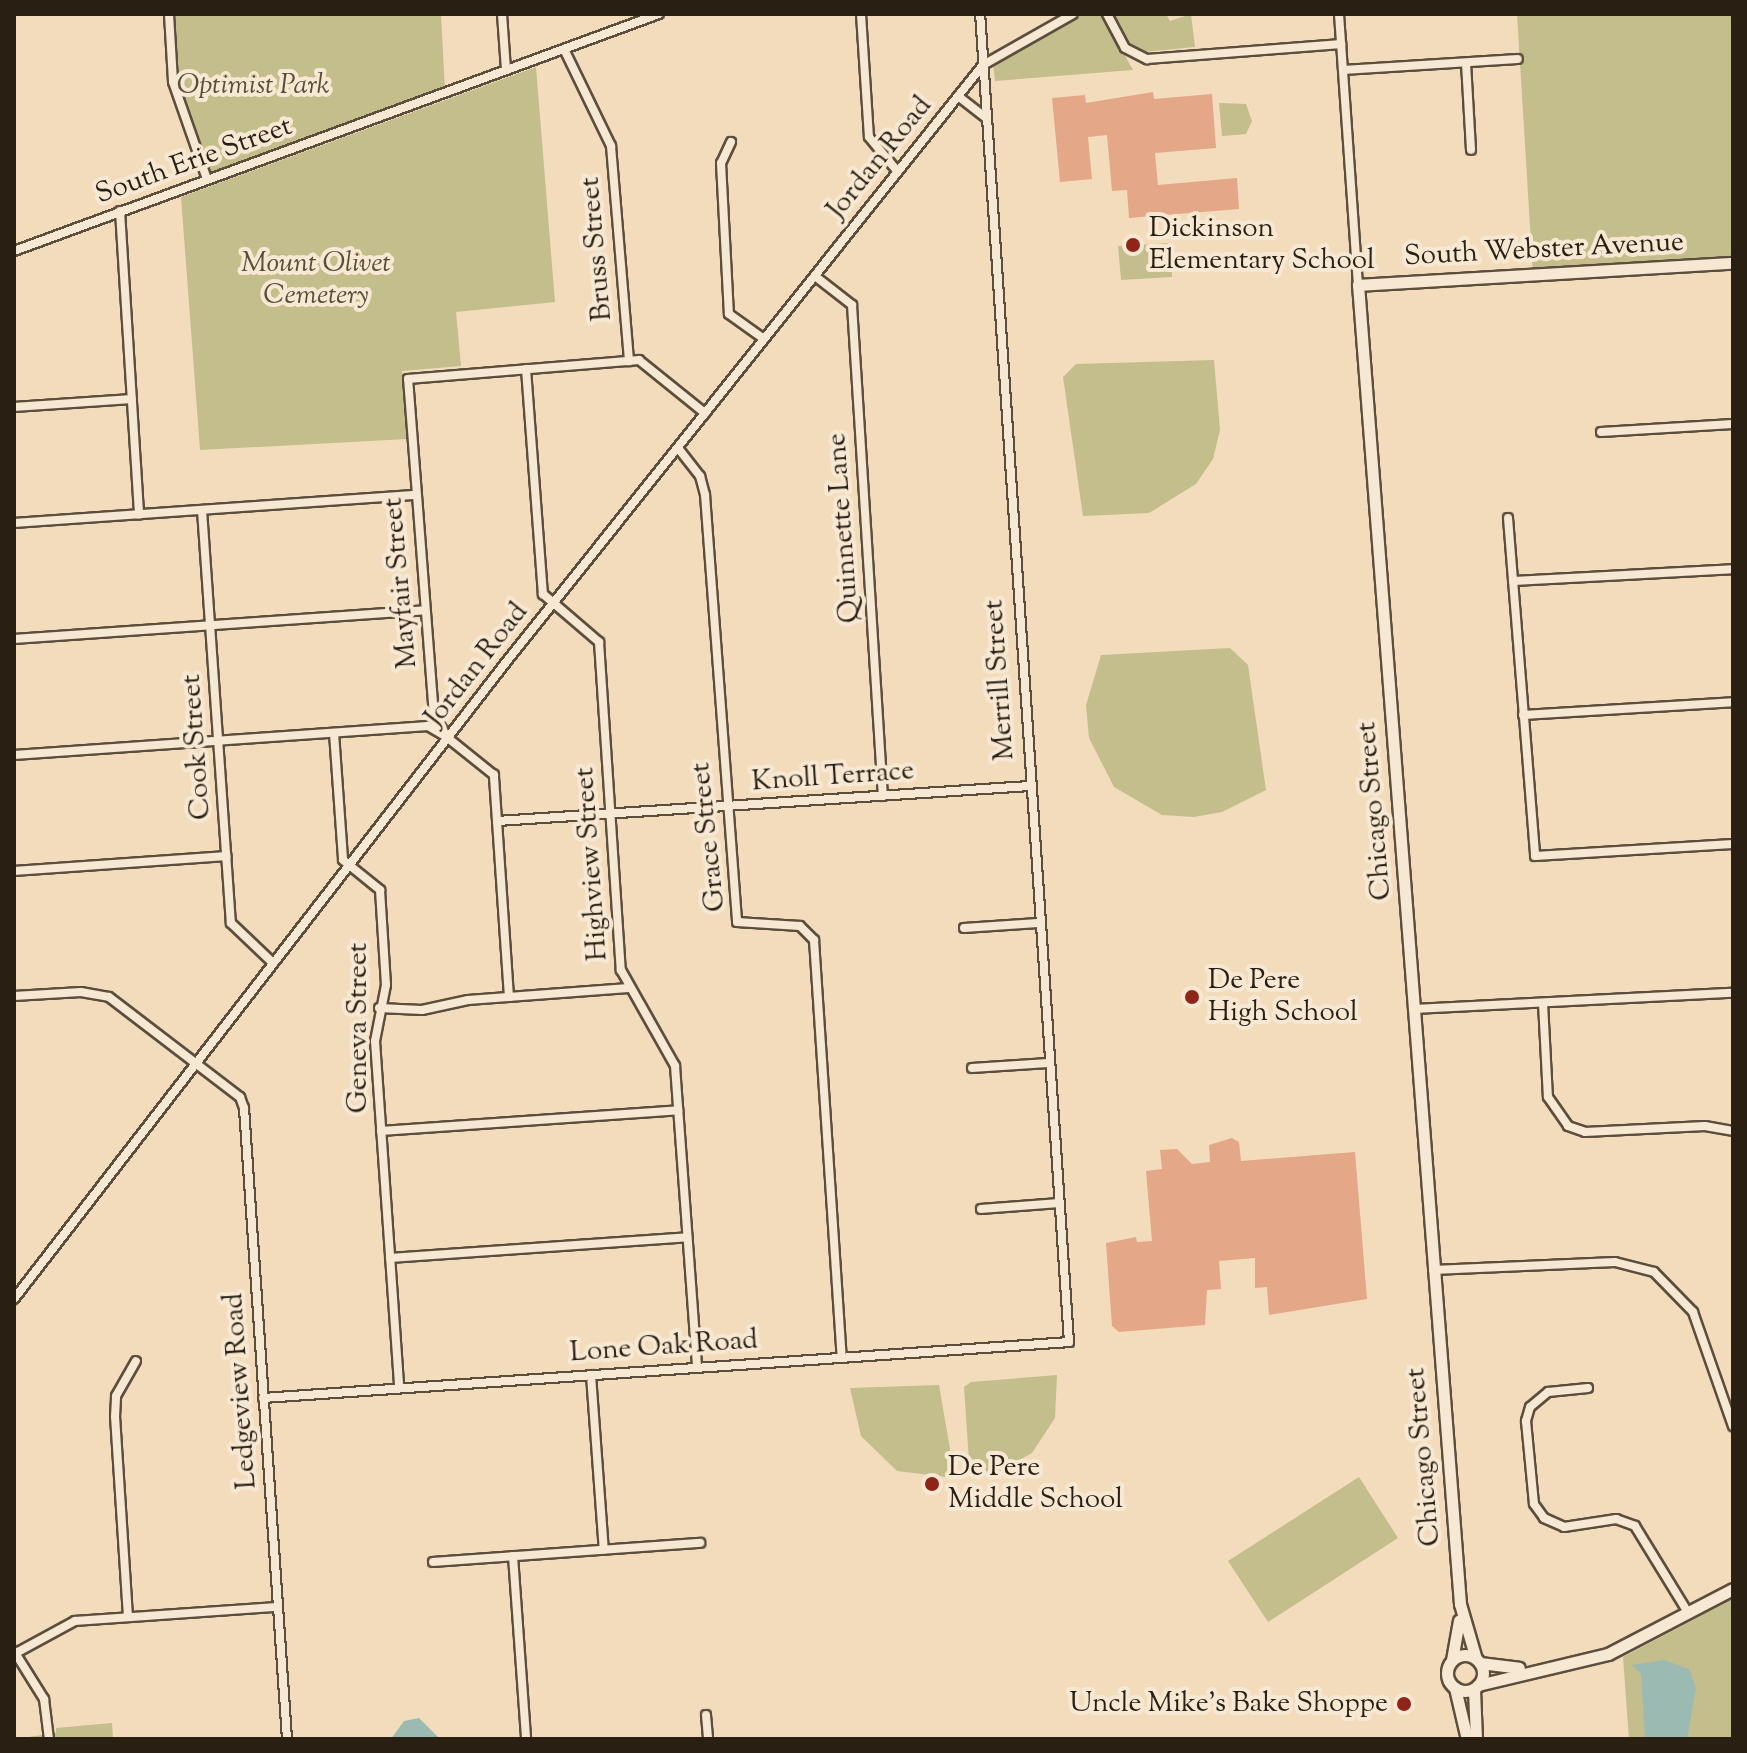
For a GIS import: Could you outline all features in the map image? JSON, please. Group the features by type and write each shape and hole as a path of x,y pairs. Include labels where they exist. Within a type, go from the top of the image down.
{"street":[{"path":"169,14 173,82 207,179"},
{"path":"502,14 506,70"},
{"path":"624,14 625,27"},
{"name":"South Erie Street","path":"14,251 659,14"},
{"path":"861,14 869,137 898,172"},
{"name":"Merrill Street","path":"980,14 1038,923 1069,1342"},
{"path":"983,65 1073,14"},
{"path":"1107,14 1125,48 1147,59 1341,44"},
{"name":"Chicago Street","path":"1339,14 1460,1604 1447,1674 1455,1688 1467,1739"},
{"name":"Bruss Street","path":"564,49 611,146 629,361"},
{"path":"1343,70 1518,59"},
{"path":"1466,63 1471,150"},
{"name":"Jordan Road","path":"14,1299 552,605 983,65"},
{"path":"958,96 986,118"},
{"path":"731,142 721,163 729,314 764,339"},
{"path":"120,211 139,514"},
{"name":"South Webster Avenue","path":"1358,285 1733,263"},
{"name":"Quinnette Lane","path":"815,276 852,305 883,796"},
{"path":"552,605 543,594 526,369 639,360 705,413"},
{"name":"Mayfair Street","path":"509,997 494,775 448,738 434,716 408,379 526,369"},
{"path":"14,407 132,399"},
{"path":"1601,432 1733,424"},
{"name":"Grace Street","path":"678,448 700,476 705,495 737,922 800,926 814,940 842,1357"},
{"path":"14,523 416,495"},
{"name":"Cook Street","path":"202,510 233,930 273,963"},
{"path":"1508,518 1535,856 1733,844"},
{"path":"1513,581 1733,569"},
{"name":"Highview Street","path":"552,605 599,642 621,970 629,988 671,1051 697,1367"},
{"path":"14,639 425,610"},
{"path":"1523,715 1733,702"},
{"path":"14,755 428,726 448,738"},
{"path":"334,733 343,860 349,866"},
{"name":"Knoll Terrace","path":"497,821 1029,786"},
{"path":"14,871 226,856"},
{"name":"Geneva Street","path":"349,866 380,890 386,985 379,1008 381,1131 399,1388"},
{"path":"964,928 1038,923"},
{"path":"379,1008 422,1010 509,997 629,988"},
{"name":"Ledgeview Road","path":"14,996 100,993 240,1097 244,1108 287,1739"},
{"path":"1413,1009 1733,993"},
{"path":"1543,1003 1548,1097 1568,1126 1585,1132 1705,1126 1733,1131"},
{"path":"972,1068 1048,1063"},
{"path":"381,1131 678,1110"},
{"path":"981,1209 1059,1203"},
{"path":"390,1258 687,1237"},
{"path":"1433,1270 1615,1262 1654,1272 1693,1312 1733,1426"},
{"name":"Lone Oak Road","path":"263,1398 1069,1342"},
{"path":"128,1617 115,1417 116,1396 136,1361"},
{"path":"591,1375 604,1550"},
{"path":"1588,1388 1548,1392 1530,1407 1526,1421 1534,1504 1544,1518 1564,1527 1616,1519 1635,1526 1689,1614"},
{"path":"433,1562 700,1543"},
{"path":"513,1556 526,1739"},
{"path":"1455,1688 1476,1687 1539,1668 1608,1654 1733,1589"},
{"name":"Chicago Street","path":"1460,1604 1478,1661"},
{"path":"49,1739 44,1699 15,1652 66,1623 277,1607"},
{"path":"1452,1660 1539,1668"},
{"path":"1476,1739 1478,1661"},
{"path":"706,1715 708,1739"}],"green space":[{"name":"Optimist Park","path":"169,14 441,14 445,92 207,179 173,82"},
{"path":"1084,14 1102,14 1133,70 995,81 993,63"},
{"path":"1112,14 1166,14 1170,21 1191,14 1195,47 1133,53"},
{"path":"1517,14 1733,14 1733,263 1533,275"},
{"name":"Mount Olivet Cemetery","path":"536,67 555,302 456,312 461,366 402,371 407,439 200,450 181,197"},
{"path":"1219,103 1246,104 1252,121 1246,134 1222,136"},
{"path":"1171,243 1172,277 1121,280 1118,246"},
{"path":"1214,360 1220,430 1213,459 1196,484 1149,513 1083,516 1063,377 1076,364"},
{"path":"1230,648 1248,665 1266,790 1222,812 1194,817 1162,815 1114,787 1089,738 1086,705 1101,655"},
{"path":"1057,1375 1055,1418 1032,1453 1000,1471 970,1476 964,1387 971,1382"},
{"path":"939,1385 955,1478 897,1471 861,1436 850,1388"},
{"path":"1359,1477 1398,1538 1268,1622 1228,1561"},
{"path":"1733,1599 1733,1739 1629,1739 1623,1657"},
{"path":"112,1723 113,1739 14,1739 56,1733 56,1728"}],"water":[{"path":"1664,1660 1689,1669 1696,1688 1687,1739 1645,1739 1641,1674 1632,1665"},
{"path":"419,1718 440,1739 391,1739 404,1721"}],"building":[{"name":"Dickinson Elementary School","path":"1153,92 1154,99 1212,94 1216,148 1155,153 1158,185 1237,178 1239,209 1129,218 1127,190 1112,191 1107,135 1088,137 1092,179 1060,182 1052,98 1085,95 1086,103"},
{"path":"1232,1138 1239,1142 1241,1161 1355,1152 1367,1299 1269,1315 1267,1287 1255,1288 1255,1258 1219,1261 1221,1289 1207,1290 1205,1325 1119,1332 1112,1326 1106,1243 1136,1237 1137,1242 1152,1241 1146,1171 1162,1169 1160,1150 1177,1149 1192,1164 1210,1162 1209,1145"}],"place":[{"name":"Dickinson Elementary School","path":"1133,245"},
{"name":"De Pere High School","path":"1192,997"},
{"name":"De Pere Middle School","path":"932,1484"},
{"name":"Uncle Mike's Bake Shoppe","path":"1404,1704"}]}
